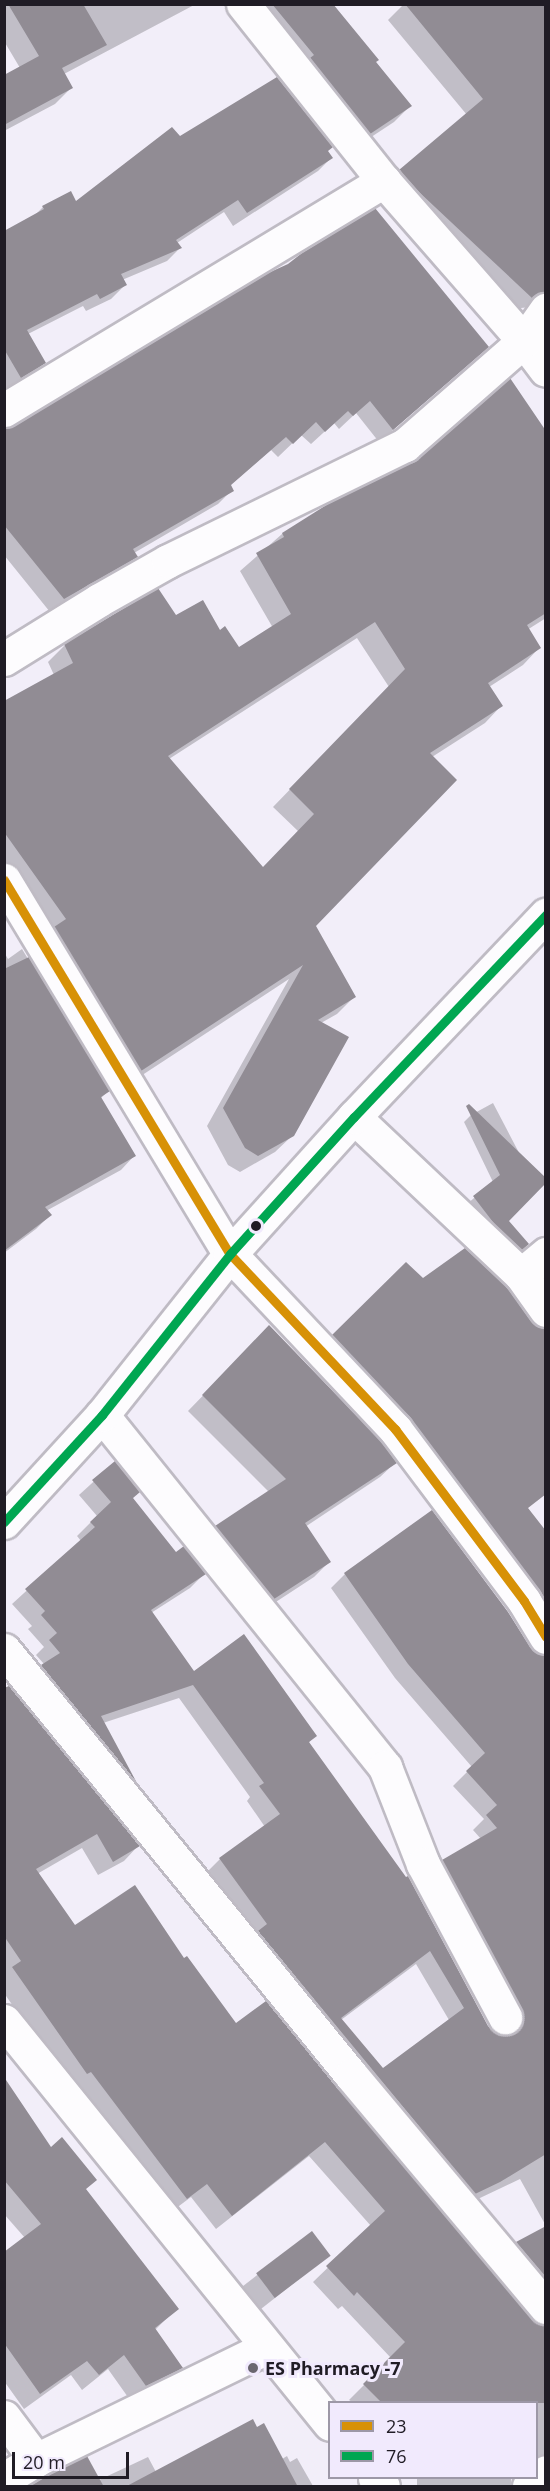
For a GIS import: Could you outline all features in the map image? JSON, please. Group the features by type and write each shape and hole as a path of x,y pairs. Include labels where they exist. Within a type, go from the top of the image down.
{"main road":[{"path":"243,4 384,181 524,341 546,370"},
{"path":"4,410 384,181"},
{"path":"4,659 99,600 168,561 405,445 524,341 546,310"},
{"path":"4,880 230,1254 395,1429 524,1601 546,1637"},
{"path":"4,1522 102,1415 230,1254 354,1117 546,915"},
{"path":"354,1117 521,1275 546,1310"},
{"path":"521,1275 546,1254"},
{"path":"102,1415 385,1767 423,1864 505,2017"},
{"path":"4,1650 351,2075 546,2307"},
{"path":"4,2021 266,2349 328,2422"},
{"path":"4,2479 36,2460 266,2349"},
{"path":"4,2417 36,2460"},
{"path":"529,2487 546,2472"}],"building":[{"path":"8,4 83,4 107,45 62,68 73,88 4,125 4,75 39,56"},
{"path":"272,4 333,4 379,60 376,62 412,106 370,134 310,58 314,55"},
{"path":"405,4 546,4 546,292 532,298 419,192 399,170 483,99"},
{"path":"277,77 333,147 328,151 333,158 247,213 238,200 176,240 182,248 121,274 127,285 100,299 97,294 27,330 46,363 21,378 4,349 4,231 44,209 42,206 71,191 76,201 172,127 180,136"},
{"path":"375,208 489,347 393,430 370,401 353,416 348,411 325,432 316,422 293,444 286,437 231,485 234,491 133,549 138,557 64,599 4,525 4,429 14,426 266,274 288,264"},
{"path":"510,378 546,431 546,613 527,625 541,648 488,683 503,706 430,753 457,780 316,926 356,997 318,1020 349,1037 294,1136 258,1156 245,1148 223,1108 303,965 141,1071 54,927 66,919 4,832 4,701 73,663 64,644 158,588 176,615 203,600 220,630 225,626 239,647 291,614 256,553 284,537 282,533 328,504 417,459","holes":["375,622 405,669 289,789 314,814 263,867 168,756"]},
{"path":"29,957 110,1091 101,1097 136,1156 45,1207 52,1215 4,1251 4,969"},
{"path":"469,1104 546,1178 546,1183 509,1221 529,1244 522,1250 496,1226 473,1196 500,1175 466,1106"},
{"path":"465,1248 507,1287 531,1321 546,1328 546,1494 528,1508 546,1531 546,1600 410,1418 332,1335 406,1262 423,1278"},
{"path":"269,1325 381,1441 397,1463 305,1523 331,1562 274,1599 215,1526 286,1479 202,1395"},
{"path":"115,1461 140,1492 133,1498 176,1552 184,1546 206,1574 151,1610 194,1671 244,1634 317,1736 309,1742 406,1877 408,1876 488,2026 495,2033 504,2036 513,2034 521,2027 524,2018 522,2009 442,1860 497,1828 486,1815 497,1805 466,1771 485,1753 408,1664 344,1573 432,1510 508,1612 530,1647 546,1656 546,2154 500,2182 475,2194 258,1931 267,1924 219,1858 280,1814 259,1786 264,1783 193,1685 101,1716 138,1785 41,1665 60,1653 49,1640 57,1633 41,1615 45,1611 25,1589 95,1527 90,1522 111,1502 92,1480","holes":["430,1951 464,2008 383,2068 341,2018"]},
{"path":"9,1686 140,1846 113,1862 97,1834 36,1869 75,1925 135,1885 184,1958 187,1956 236,2023 266,2001 532,2319 546,2325 546,2403 538,2403 538,2401 380,2401 363,2384 405,2342 357,2292 354,2296 326,2266 385,2211 325,2142 232,2216 207,2184 187,2199 91,2072 87,2074 12,1967 21,1961 4,1936 4,1688"},
{"path":"4,2077 51,2147 62,2137 97,2180 86,2189 179,2309 155,2328 183,2368 146,2386 124,2355 99,2375 87,2361 40,2394 4,2343 4,2252 41,2224 4,2180"},
{"path":"546,2226 546,2277 516,2242"},
{"path":"312,2231 331,2256 275,2298 256,2273"},
{"path":"253,2419 257,2427 264,2423 298,2487 125,2487"},
{"path":"87,2456 104,2487 28,2487 45,2477"}],"transit line":[{"name":"23","path":"4,880 230,1254 395,1429 524,1601 546,1637"},
{"name":"76","path":"4,1522 102,1415 230,1254 354,1117 546,915"}],"place":[{"name":"ES Pharmacy -7","path":"253,2368"}]}
